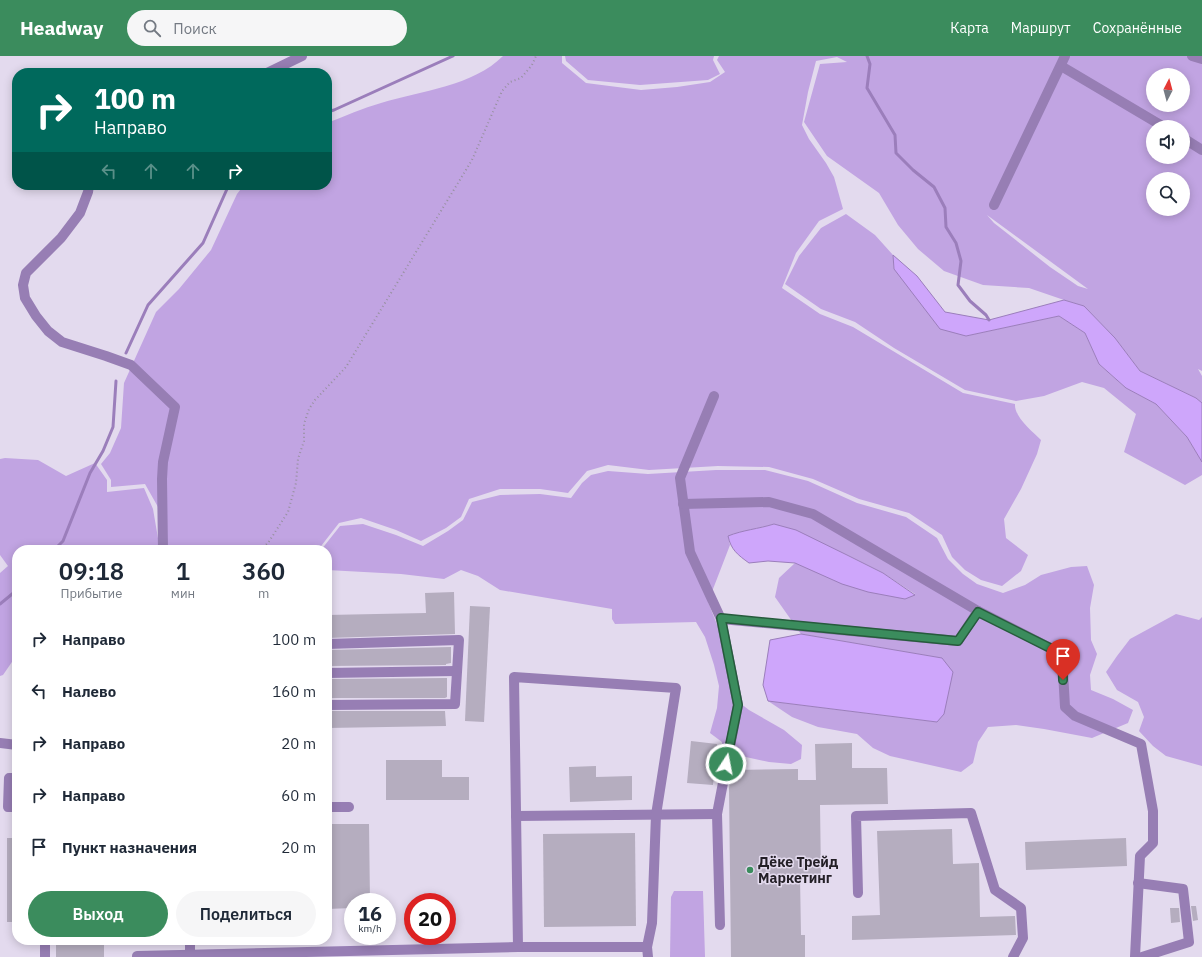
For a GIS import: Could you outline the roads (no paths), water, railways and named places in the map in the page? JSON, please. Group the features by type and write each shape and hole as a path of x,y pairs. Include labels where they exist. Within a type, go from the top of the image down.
{"lane":[{"path":"277,68 302,56"},
{"path":"1192,56 1202,59"},
{"path":"994,205 1063,61 1153,120"},
{"path":"1190,142 1202,150"},
{"path":"88,190 80,213 61,238 26,273 23,285 25,298 36,316 48,331 62,342 131,365 175,407 163,462 163,545"},
{"path":"714,396 680,478 690,552 721,618 738,705 718,814 720,925"},
{"path":"683,504 769,502 813,514 978,612 1062,654 1065,707 1075,716 1141,744 1153,811 1153,843 1140,856 1135,957"},
{"path":"721,618 958,641 978,612"},
{"path":"332,644 459,640 455,704 332,706"},
{"path":"332,673 456,671"},
{"path":"137,956 190,956 518,947 647,952 652,923 656,815 676,688 514,677 518,947"},
{"path":"0,743 12,744"},
{"path":"12,778 9,778 8,807 12,807"},
{"path":"332,807 349,807"},
{"path":"858,893 856,816 971,813 995,890 1021,908 1023,938 1013,957"},
{"path":"516,816 718,814"},
{"path":"1138,883 1183,889 1189,942 1142,957"},
{"path":"45,945 45,957"},
{"path":"190,945 190,956"}],"waterway":[{"path":"332,111 453,56"},
{"path":"867,56 870,64 867,88 895,135 896,153 913,170 934,187 945,208 946,227 956,243 961,261 958,285 970,301 986,315 989,320"},
{"path":"126,353 148,305 203,243 227,190"},
{"path":"59,545 63,541 90,473 103,451 113,427 116,381"},
{"path":"0,604 12,594"}],"place":[{"name":"Дёке Трейд Маркетинг","path":"750,870"}]}
